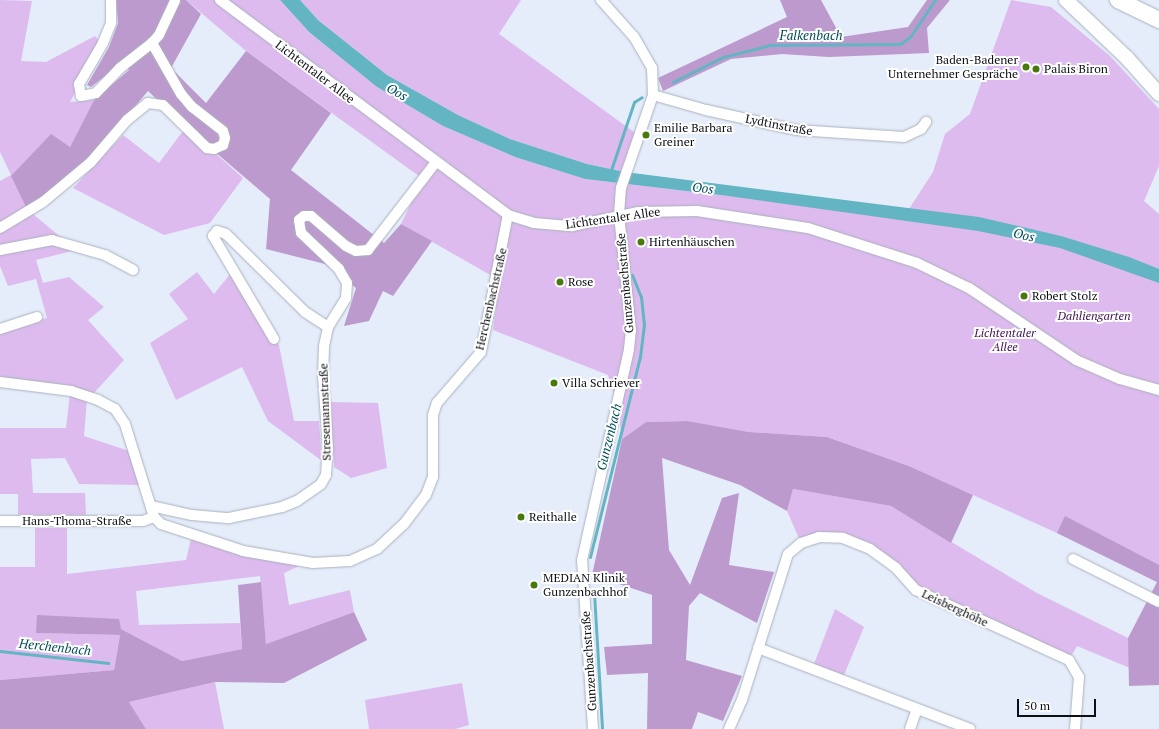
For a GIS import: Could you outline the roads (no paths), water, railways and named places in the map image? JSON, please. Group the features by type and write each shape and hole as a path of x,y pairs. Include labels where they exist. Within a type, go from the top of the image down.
{"main road":[{"path":"1066,0 1127,58 1159,94"},
{"path":"1118,0 1159,20"}],"street":[{"path":"111,0 111,23 103,43 79,84 81,96 96,93 120,68 152,43 159,35 175,0"},
{"name":"Lichtentaler Allee","path":"220,0 508,215 534,223 561,226 595,223 619,215 677,210 735,215 808,228 917,263 969,288 1076,360 1120,379 1159,390"},
{"path":"601,0 634,37 652,68 653,95"},
{"path":"0,228 43,202 91,162 127,120 148,103 163,105 207,148 214,150 223,144 225,138 223,131 192,107 181,94 152,43"},
{"name":"Lydtinstraße","path":"653,95 706,110 796,130 904,137 921,129 926,122"},
{"name":"Gunzenbachstraße","path":"593,729 582,560 629,349 631,331 619,215 621,188 653,95"},
{"name":"Stresemannstraße","path":"151,506 192,515 229,518 282,507 297,502 321,484 328,463 323,376 328,327 343,305 347,283 339,269 301,232 298,223 300,218 311,216 350,249 368,250 436,162"},
{"name":"Herchenbachstraße","path":"154,517 173,529 243,551 313,563 350,561 377,549 404,524 426,495 433,477 433,415 436,403 481,352 489,302 507,229 508,215"},
{"path":"274,339 213,236 217,231 226,234 306,312 328,327"},
{"path":"0,250 52,240 105,255 133,270"},
{"path":"0,329 37,317"},
{"path":"0,382 71,391 98,400 114,409 125,424 154,517"},
{"name":"Hans-Thoma-Straße","path":"0,521 143,521 154,517"},
{"name":"Leisberghöhe","path":"729,729 742,700 788,554 800,544 819,537 843,538 870,549 896,568 916,590 1069,660 1079,677 1075,729"},
{"path":"1073,559 1159,602"},
{"path":"758,648 970,729"},
{"path":"910,729 917,709"}],"water":[{"name":"Oos","path":"280,0 300,0 318,20 387,75 458,115 510,139 587,164 625,172 979,217 1061,236 1129,257 1159,269 1159,283 1060,248 978,231 728,196 585,179 515,157 443,126 377,87 309,32"}],"waterway":[{"name":"Falkenbach","path":"673,82 723,57 770,45 900,44 910,37 935,0"},
{"name":"Falkenbach","path":"610,173 634,102 642,97"},
{"name":"Gunzenbach","path":"590,557 640,357 644,325 641,297 632,275"},
{"name":"Gunzenbach","path":"594,593 602,729"},
{"name":"Herchenbach","path":"0,651 108,663"}],"place":[{"name":"Baden-Badener Unternehmer Gespräche","path":"1026,67"},
{"name":"Palais Biron","path":"1036,69"},
{"name":"Emilie Barbara Greiner","path":"646,135"},
{"name":"Hirtenhäuschen","path":"641,242"},
{"name":"Rose","path":"560,282"},
{"name":"Robert Stolz","path":"1024,296"},
{"name":"Villa Schriever","path":"554,383"},
{"name":"Reithalle","path":"521,517"},
{"name":"MEDIAN Klinik Gunzenbachhof","path":"534,585"}],"park label":[{"name":"Dahliengarten","path":"1094,316"}]}
